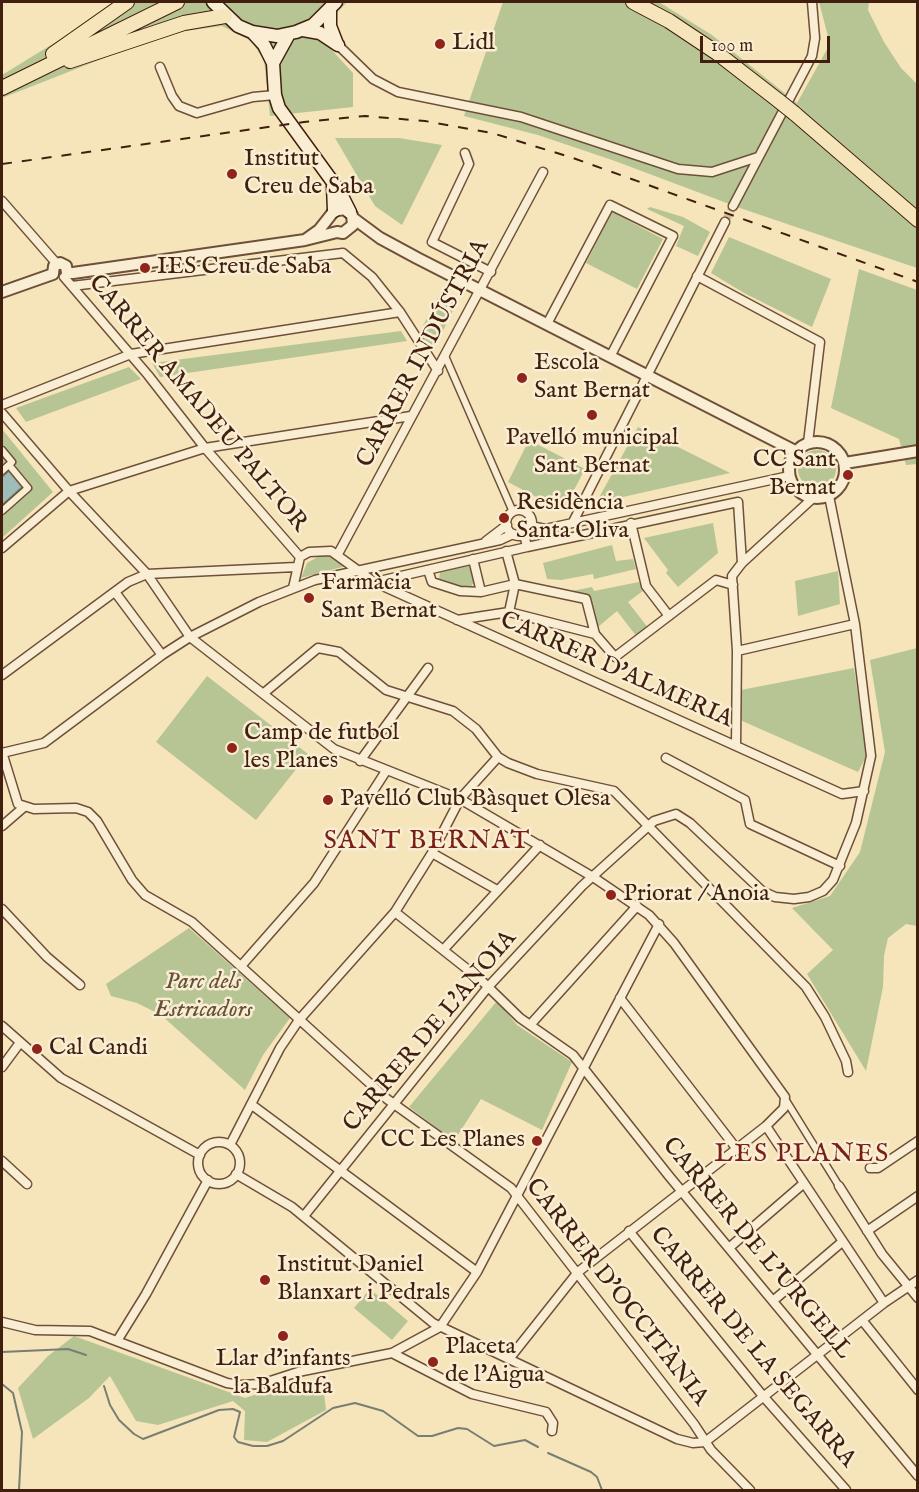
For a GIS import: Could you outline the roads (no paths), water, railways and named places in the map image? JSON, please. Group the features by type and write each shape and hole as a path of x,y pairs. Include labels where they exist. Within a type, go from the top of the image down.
{"main road":[{"path":"25,77 41,62 127,2"},
{"path":"2,88 177,2"},
{"path":"213,2 225,16 252,32 264,35 289,34 303,30 333,6"},
{"path":"633,2 701,42 779,101 918,220"},
{"path":"333,6 330,26 338,45"},
{"path":"39,69 184,23 225,16"},
{"path":"303,30 320,33 338,45"},
{"path":"252,32 264,45 273,63 275,94 283,114 332,182 351,215"},
{"path":"273,63 289,34"},
{"path":"332,182 332,214"}],"street":[{"path":"733,206 812,56 815,38 812,2"},
{"path":"338,45 373,79 398,92 521,117 678,169 712,172 758,157"},
{"path":"160,67 172,96 179,106 197,113 253,97 275,94"},
{"path":"465,153 469,164 432,242 491,272"},
{"name":"CARRER INDÚSTRIA","path":"339,554 543,172"},
{"name":"CARRER AMADEU PALTOR","path":"2,201 205,448 300,557"},
{"path":"547,324 610,205 673,236 610,357"},
{"path":"305,240 319,230 332,214 341,208 380,238 795,451"},
{"path":"332,214 329,224 337,232"},
{"path":"349,230 351,215"},
{"path":"573,522 725,222"},
{"path":"2,292 60,272 305,240 349,230 380,238"},
{"path":"72,286 343,253 372,277 400,312 438,370"},
{"path":"697,276 820,342 808,443"},
{"path":"2,405 130,354 400,312"},
{"path":"445,356 513,512"},
{"path":"2,413 69,491 147,574 190,637 334,749 460,799 593,877 637,906 659,924 785,1097 867,1231 907,1287 918,1298"},
{"path":"2,548 69,491 205,448 411,416"},
{"path":"808,443 831,444 837,449 845,463 843,482 829,496 813,498 798,491 789,476 789,467 795,451 808,443"},
{"path":"2,450 12,462 2,471"},
{"path":"845,463 918,451"},
{"path":"2,511 28,488 9,465"},
{"path":"531,526 545,529 789,476"},
{"path":"649,825 676,814 690,823 762,891 775,897 794,899 823,891 840,866 856,823 871,756 855,624 829,496"},
{"path":"736,746 737,651 732,576 742,563 813,498"},
{"path":"374,582 632,523 738,502 742,563"},
{"path":"2,826 24,807 15,799 2,752 44,743 162,655 190,637 259,602 315,580 482,544 513,534 524,534 531,526 531,519 527,513 520,510 513,512 507,519 507,525 513,534"},
{"path":"632,523 646,586 669,616"},
{"path":"482,544 507,525"},
{"path":"524,534 527,547"},
{"path":"293,588 300,557 309,552 322,550 339,554"},
{"path":"506,552 515,584 509,612"},
{"name":"CARRER D'ALMERIA","path":"339,554 374,582 842,794 864,791"},
{"path":"473,559 481,592"},
{"path":"2,675 128,582 147,574 296,567"},
{"path":"428,570 432,582 460,591 481,592 515,584 586,599 595,634 615,657 716,580 733,585"},
{"path":"115,592 162,655"},
{"path":"457,620 509,612 595,634"},
{"path":"737,651 855,624"},
{"path":"264,693 318,648 339,652 386,690 453,711 476,729 498,757 537,774 614,790 806,987 825,1017 846,1061 848,1072"},
{"path":"360,761 428,668"},
{"path":"230,1145 280,1048 299,1020 395,912 432,853 460,799 498,757"},
{"path":"666,758 745,800 750,824 840,866"},
{"path":"241,966 314,883 386,771"},
{"name":"CARRER D'OCCITÀNIA","path":"24,807 76,808 88,812 97,821 120,861 145,895 183,915 394,1105 518,1195 705,1442 750,1491"},
{"name":"CARRER DE L'ANOIA","path":"304,1216 488,987 593,877 649,825"},
{"path":"444,950 540,845"},
{"path":"432,853 497,890"},
{"path":"530,1025 637,906"},
{"path":"2,909 48,957 80,985"},
{"name":"CARRER DE L'URGELL","path":"395,912 444,950 530,1025 573,1055 681,1190 918,1476"},
{"path":"2,1322 41,1330 81,1329 233,1385 261,1384 298,1371 392,1353 440,1327 477,1272 659,924"},
{"path":"620,998 736,1148"},
{"path":"2,1026 19,1044 81,1091 200,1155"},
{"path":"2,1067 19,1044"},
{"path":"509,1359 578,1272 766,1126 786,1102"},
{"path":"252,1105 340,1173 477,1272"},
{"path":"766,1126 884,1303"},
{"path":"222,1142 230,1145 239,1158 236,1174 225,1183 208,1180 200,1171 200,1155 210,1144 222,1142"},
{"path":"870,1168 878,1168 918,1142"},
{"path":"2,1161 27,1184"},
{"path":"236,1174 304,1216 428,1320 677,1439 693,1443 705,1442 884,1303 918,1280"},
{"path":"117,1341 208,1180"},
{"path":"730,1247 803,1184"},
{"path":"867,1231 918,1196"},
{"name":"CARRER DE LA SEGARRA","path":"629,1231 763,1396 846,1491"},
{"path":"774,1300 842,1242"},
{"path":"862,1320 918,1390"},
{"path":"392,1353 472,1394 546,1413 553,1423 552,1431"}],"water":[{"path":"9,471 22,487 2,505 2,477"}],"waterway":[{"path":"2,1352 68,1349 86,1355"},
{"path":"2,1384 13,1393 22,1432 19,1490"},
{"path":"104,1386 110,1405 119,1420 143,1439 219,1410 233,1409 240,1412 234,1437 238,1442 253,1446 267,1446 283,1441 333,1408 355,1403 383,1411 418,1436 432,1436 458,1428 467,1429 494,1446 525,1440 538,1447"},
{"path":"548,1453 591,1472 597,1477 602,1490"}],"tunnel":[{"path":"725,222 733,206"}],"railway":[{"path":"2,164 304,122 365,116 425,121 492,133 573,158 918,282"}],"place":[{"name":"Lidl","path":"440,44"},
{"name":"Institut Creu de Saba","path":"232,174"},
{"name":"IES Creu de Saba","path":"145,268"},
{"name":"Escola Sant Bernat","path":"522,378"},
{"name":"Pavelló municipal Sant Bernat","path":"592,415"},
{"name":"CC Sant Bernat","path":"848,475"},
{"name":"Residència Santa Oliva","path":"504,518"},
{"name":"Farmàcia Sant Bernat","path":"309,598"},
{"name":"Camp de futbol les Planes","path":"232,748"},
{"name":"Pavelló Club Bàsquet Olesa","path":"328,800"},
{"name":"Priorat / Anoia","path":"611,895"},
{"name":"Cal Candi","path":"37,1049"},
{"name":"CC Les Planes","path":"537,1141"},
{"name":"Institut Daniel Blanxart i Pedrals","path":"265,1280"},
{"name":"Llar d'infants la Baldufa","path":"283,1336"},
{"name":"Placeta de l'Aigua","path":"433,1362"}],"district":[{"name":"SANT BERNAT","path":"427,843"},
{"name":"LES PLANES","path":"802,1156"}],"park label":[{"name":"Parc dels Estricadors","path":"203,997"}]}
